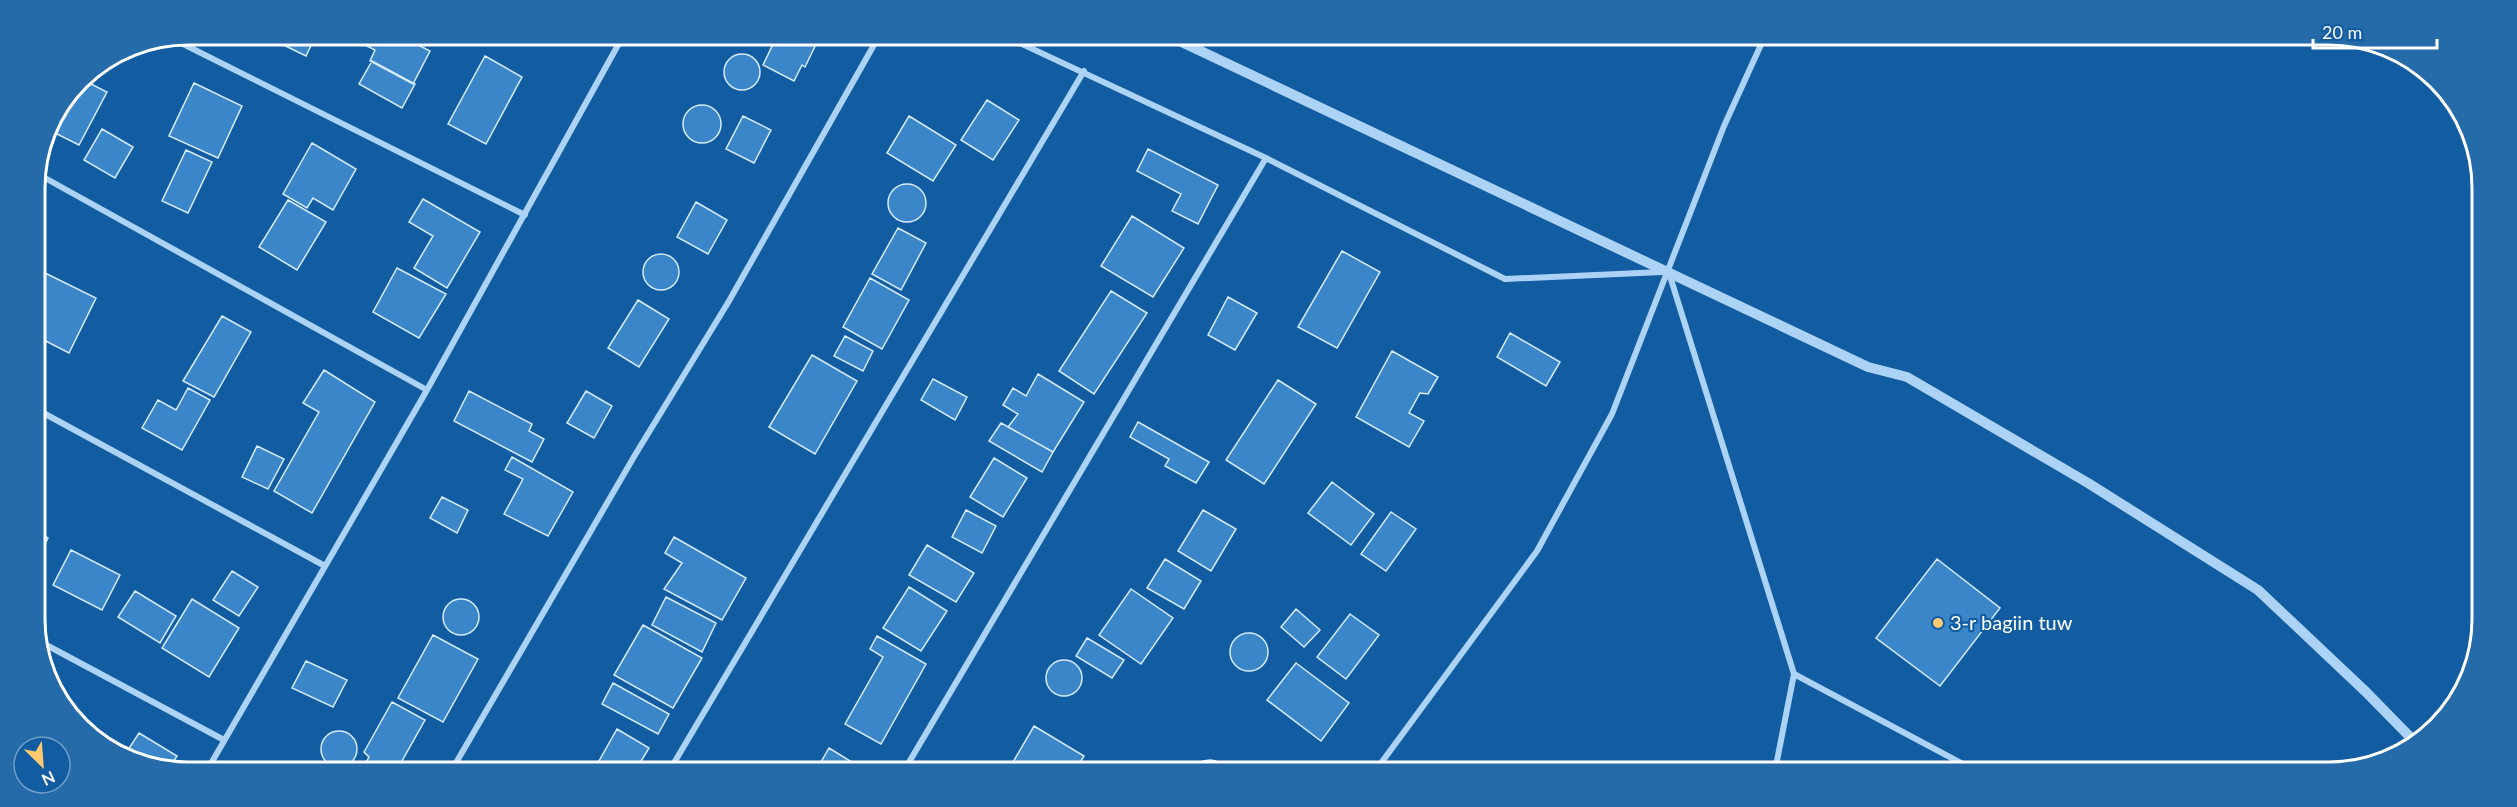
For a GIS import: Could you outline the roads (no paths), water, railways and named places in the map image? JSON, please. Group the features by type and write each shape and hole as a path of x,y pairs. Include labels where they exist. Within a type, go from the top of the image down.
{"street":[{"path":"185,45 525,215"},
{"path":"212,762 427,390 618,45"},
{"path":"456,762 635,454 729,301 874,45"},
{"path":"1027,45 1266,158 1505,279 1669,272"},
{"path":"1187,45 1868,367 1907,377 2098,489 2258,590 2410,737"},
{"path":"1382,762 1537,550 1612,414 1724,126 1761,45"},
{"path":"675,762 1084,71"},
{"path":"909,762 1266,158"},
{"path":"45,178 427,390"},
{"path":"1669,272 1794,674 1777,762"},
{"path":"45,414 325,566"},
{"path":"48,646 224,741"},
{"path":"1794,674 1959,762"}],"place":[{"name":"3-r bagiin tuw","path":"1938,623"}]}
